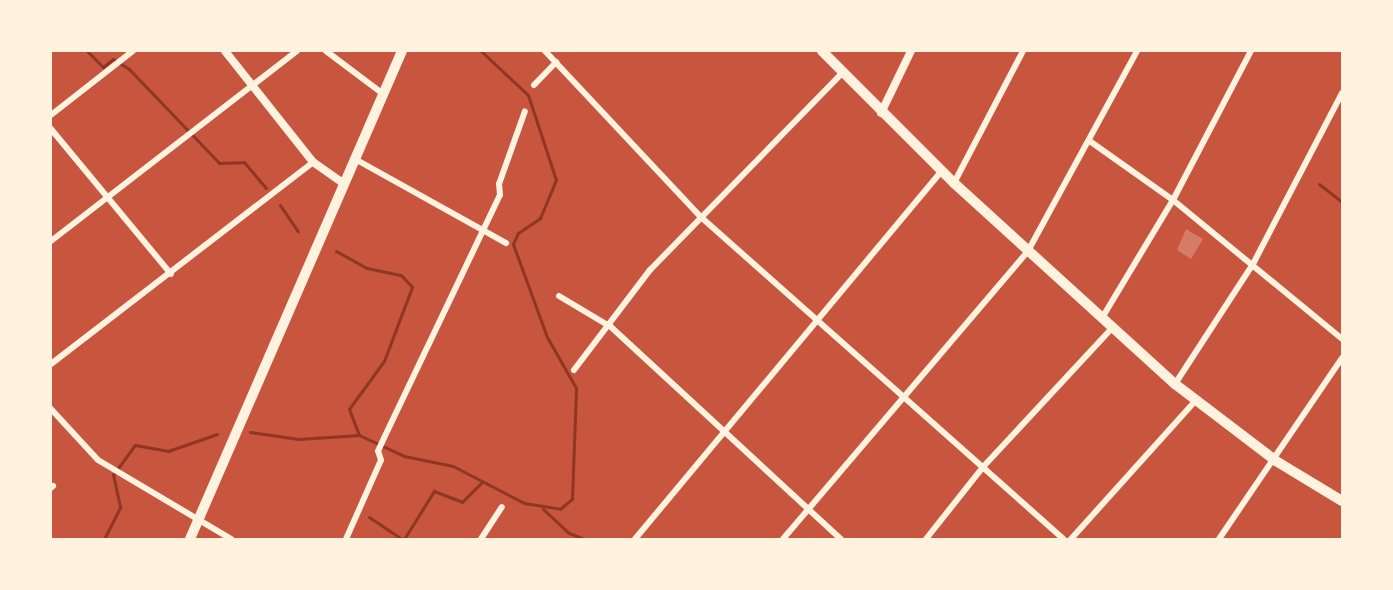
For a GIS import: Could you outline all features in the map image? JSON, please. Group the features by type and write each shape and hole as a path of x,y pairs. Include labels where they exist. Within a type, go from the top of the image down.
{"highway":[{"path":"190,539 402,51"},
{"path":"822,51 881,113 954,183 1175,384 1276,461 1342,501"}],"street":[{"path":"51,115 133,51"},
{"path":"225,51 313,162 344,183"},
{"path":"51,241 297,51"},
{"path":"326,51 383,94"},
{"path":"545,51 702,218 816,317 902,399 983,467 1063,539"},
{"path":"881,113 911,51"},
{"path":"954,183 1023,51"},
{"path":"783,539 1028,251 1091,142 1137,51"},
{"path":"1101,318 1173,200 1251,51"},
{"path":"534,85 556,62"},
{"path":"574,370 611,327 650,270 842,73"},
{"path":"1175,384 1253,264 1342,93"},
{"path":"346,539 381,460 378,451 384,438 391,432 481,228 500,195 498,184 525,111"},
{"path":"51,129 171,274"},
{"path":"1091,142 1173,200 1342,339"},
{"path":"355,159 506,243"},
{"path":"51,364 171,274 313,162"},
{"path":"635,539 816,317 942,171"},
{"path":"560,296 611,327 841,539"},
{"path":"926,539 983,467 1112,328"},
{"path":"1219,539 1276,461 1342,358"},
{"path":"1071,539 1196,400"},
{"path":"51,409 98,460 197,521 231,539"},
{"path":"481,539 502,507"}],"building":[{"path":"1186,229 1203,239 1191,259 1177,250"}],"waterway":[{"path":"87,51 103,67 113,59 129,69 219,163 244,162 266,188"},
{"path":"250,432 299,439 359,435 404,456 453,466 524,503 560,509 572,499 576,388 547,337 513,244 518,233 540,218 556,180 528,95 481,51"},
{"path":"1319,184 1342,202"},
{"path":"280,205 298,232"},
{"path":"336,251 367,268 401,275 412,287 384,361 349,409 359,435"},
{"path":"104,539 120,507 113,475 135,445 168,451 217,434"},
{"path":"404,539 434,491 462,502 482,482"},
{"path":"543,509 569,533 585,539"},
{"path":"369,517 402,539"}]}
